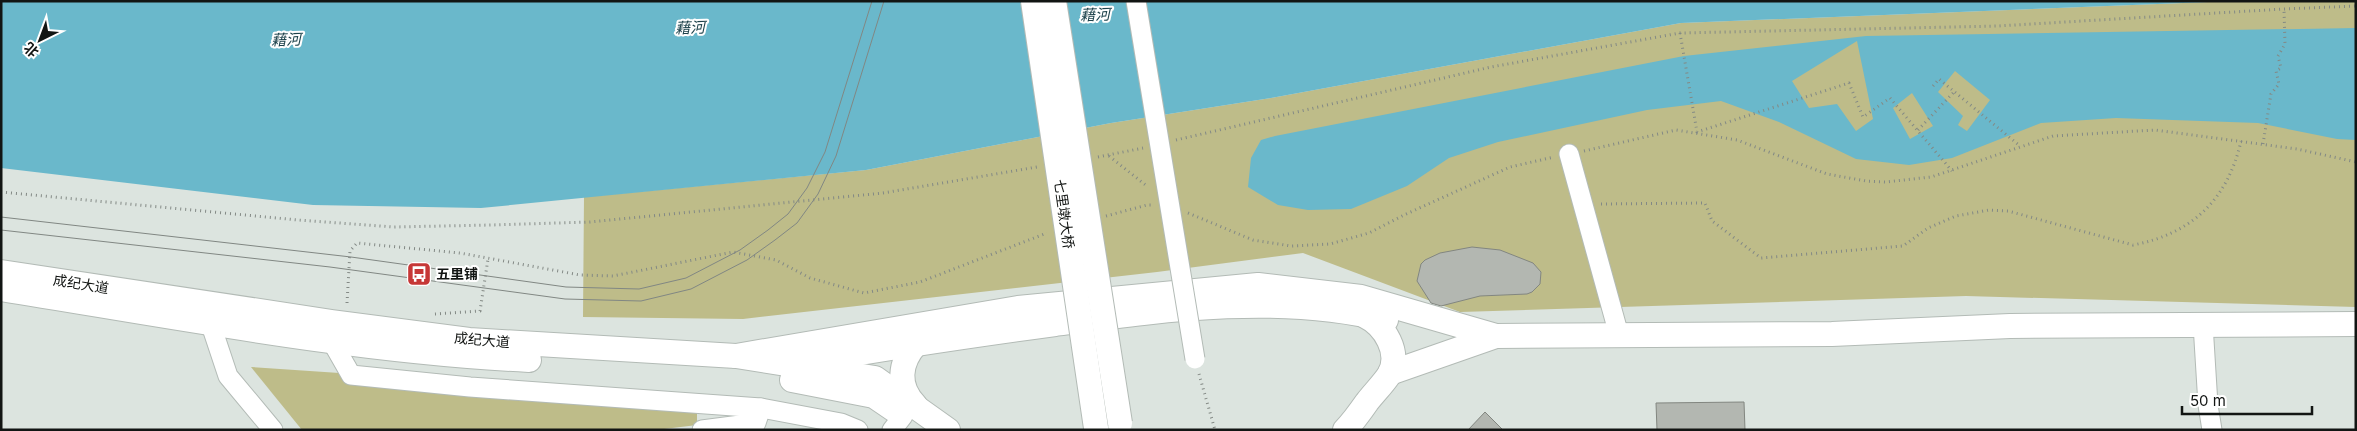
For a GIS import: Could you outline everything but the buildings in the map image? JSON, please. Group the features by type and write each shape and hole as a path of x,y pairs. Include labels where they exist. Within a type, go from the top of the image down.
{"main road":[{"name":"七里墩大桥","path":"1033,1 1096,429"},
{"name":"七里墩大桥","path":"1054,1 1121,427"},
{"name":"成纪大道","path":"1,272 332,322 469,340 742,364 793,365 875,378 909,421"},
{"path":"742,364 1018,308 1258,285 1361,297 1486,339"},
{"name":"成纪大道","path":"1,289 331,340 467,357 733,370 742,364 874,396 909,421 948,430"},
{"path":"793,365 916,344 1143,312 1258,305 1361,314 1486,339 1619,335 1832,334 2010,326 2356,324"},
{"path":"1344,430 1390,373 1393,359 1391,344 1384,331 1374,320 1361,314"},
{"path":"1390,373 1486,339"},
{"path":"909,421 902,376 903,364 908,353 916,344"}],"street":[{"path":"1136,1 1195,358"},
{"path":"1569,154 1619,335"},
{"path":"210,322 228,376 273,430"},
{"path":"2203,324 2208,405 2212,430"},
{"path":"331,340 351,375 470,387 761,408 841,423 858,430"},
{"path":"702,430 756,423 761,408"}],"path":[{"path":"1166,142 1491,67 1680,33 1998,26 2356,6"},
{"path":"2263,144 2271,94 2279,84 2276,71 2280,68 2281,63 2278,56 2285,44 2284,9"},
{"path":"1680,33 1697,132"},
{"path":"1933,86 1939,79 2021,146"},
{"path":"1697,132 1849,83 1863,117 1890,98 1952,171"},
{"path":"1918,131 1954,92"},
{"path":"1179,209 1253,240 1291,246 1330,244 1368,233 1510,167 1676,130 1697,132 1762,148 1808,168 1847,179 1866,181 1909,180 1952,171 2053,136 2154,130 2297,149 2356,162"},
{"path":"1582,204 1705,203 1712,221 1761,258 1903,246 1941,221 1970,212 1989,210 2008,211 2133,245 2148,242 2177,231 2202,214 2214,201 2227,180 2237,158 2241,141"},
{"path":"1089,159 1147,147"},
{"path":"1109,156 1151,189"},
{"path":"1,192 394,228 482,226 590,222 883,192 1040,167"},
{"path":"1102,218 1147,204 1155,206"},
{"path":"347,303 350,251 357,243 460,253 580,275 613,276 734,252 776,260 810,278 864,292 920,282 1048,233"},
{"path":"435,314 480,311 488,259"},
{"path":"1195,358 1215,430"}],"shaded area":[{"path":"2233,1 2356,1 2356,307 1966,296 1460,312 1303,253 1157,272 743,319 583,317 584,197 866,170 1111,123 1271,98 1681,23"},
{"path":"251,367 697,397 697,425 656,430 302,430"}],"water":[{"name":"藉河","path":"1,1 2233,1 1681,23 1271,98 1111,123 866,170 481,208 313,205 1,168"},
{"path":"2356,28 2356,140 2337,139 2258,123 2116,118 2041,123 1952,158 1909,165 1856,159 1779,122 1721,101 1647,110 1498,142 1449,158 1407,186 1351,209 1308,210 1278,205 1248,187 1251,158 1261,140 1275,136 1684,56 1866,36","holes":["1857,41 1873,119 1856,131 1837,104 1809,108 1792,81","1955,71 1990,100 1967,131 1958,125 1963,116 1938,92","1912,93 1933,126 1910,139 1893,108"]}],"tram line":[{"path":"1,217 351,257 566,287 639,289 686,278 740,250 768,230 788,214 807,188 825,152 872,1"},
{"path":"1,230 330,267 565,299 641,301 691,289 747,260 775,240 797,223 818,194 836,156 884,1"}],"place":[{"name":"五里铺","path":"419,274"}]}
